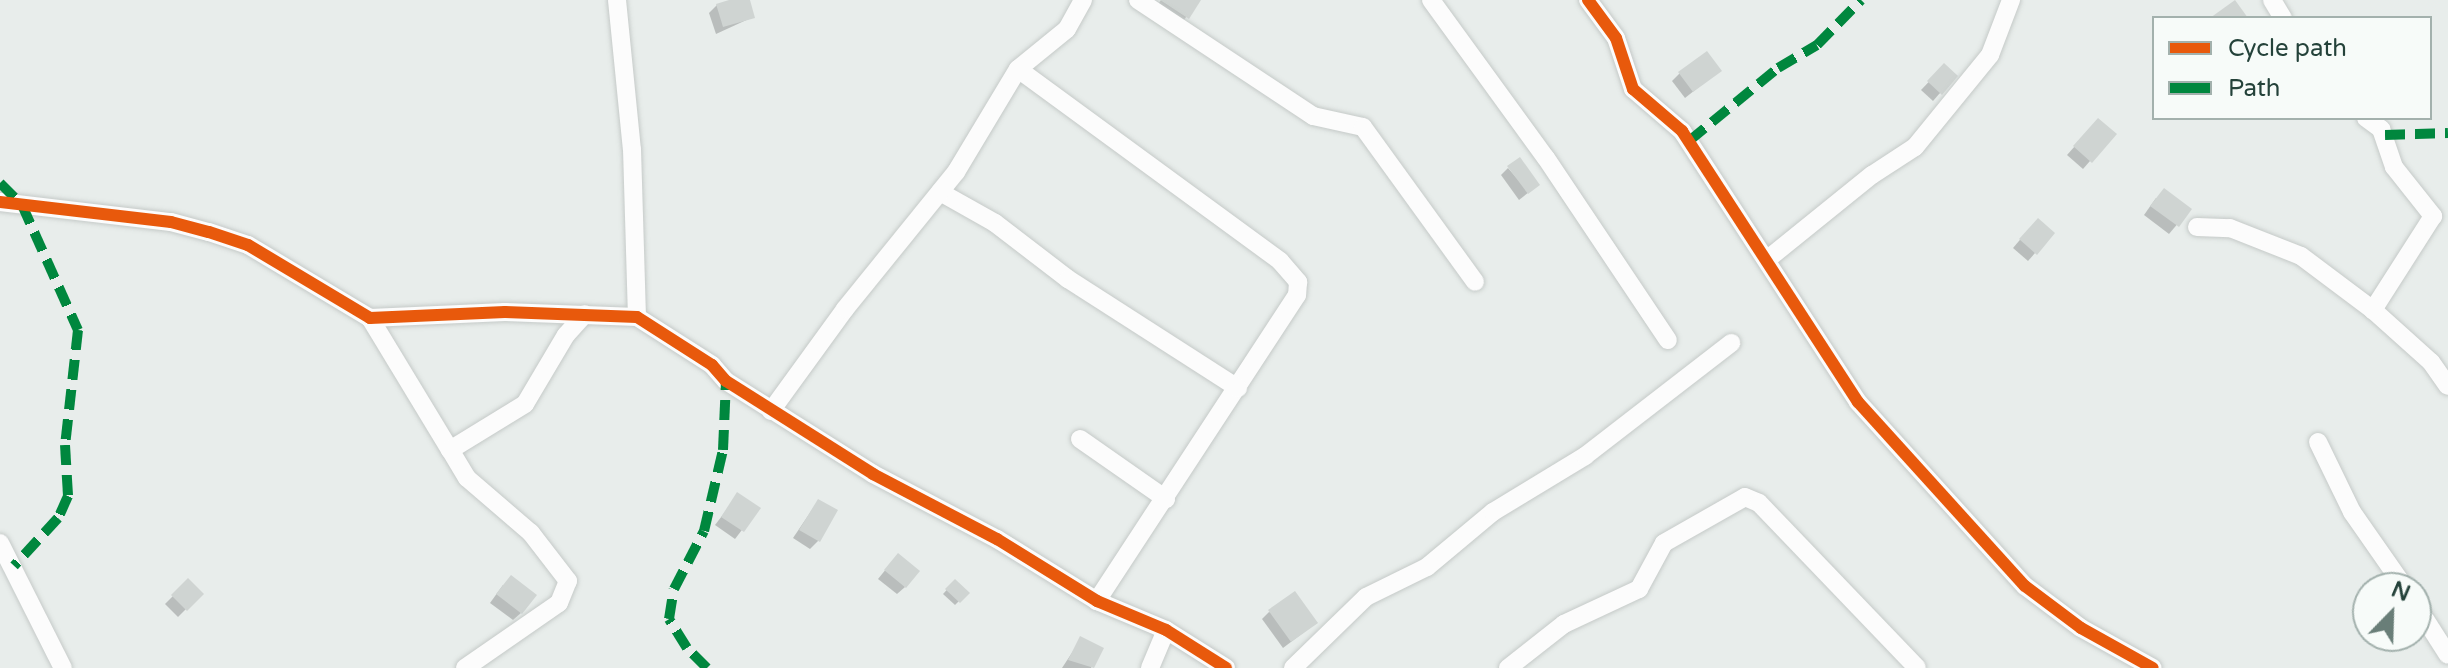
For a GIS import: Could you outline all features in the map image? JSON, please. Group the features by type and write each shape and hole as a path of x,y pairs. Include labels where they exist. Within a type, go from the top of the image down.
{"street":[{"path":"617,0 632,149 637,317"},
{"path":"771,411 845,309 940,192 1018,69 1067,29 1083,0"},
{"path":"1138,0 1313,116 1363,127 1475,282"},
{"path":"1431,0 1546,158 1668,340"},
{"path":"1588,0 1616,38 1633,89 1682,131 1769,258 1858,402 2025,586 2081,628 2153,668"},
{"path":"1769,258 1872,175 1915,147 1990,55 2011,0"},
{"path":"1018,69 1280,261 1298,282 1297,295 1238,388 1185,461 1166,499 1097,601"},
{"path":"2369,120 2381,129 2394,167 2433,216 2373,310"},
{"path":"940,192 995,223 1068,279 1238,388"},
{"path":"0,202 171,222 209,232 248,245 370,318 467,478 531,533 568,581 559,603 465,668"},
{"path":"2197,227 2230,228 2301,256 2373,310 2431,362 2448,386"},
{"path":"450,450 525,404 542,371 585,314"},
{"path":"370,318 585,314 637,317 771,411 1097,601 1166,630 1226,668"},
{"path":"1293,668 1366,597 1427,567 1493,512 1585,456 1731,343"},
{"path":"1080,439 1166,499"},
{"path":"2318,442 2352,512 2394,572"},
{"path":"1508,668 1564,624 1639,589 1664,543 1745,497 1759,503 1917,668"},
{"path":"0,543 63,668"},
{"path":"1150,668 1166,630"},
{"path":"2432,630 2448,655"}],"building":[{"path":"729,0 750,0 755,18 723,27 716,4"},
{"path":"1160,0 1201,0 1189,19"},
{"path":"2235,0 2247,16 2213,16"},
{"path":"1707,51 1722,71 1693,92 1678,72"},
{"path":"1944,63 1958,76 1942,95 1927,81"},
{"path":"2098,118 2117,134 2092,163 2073,146"},
{"path":"1520,157 1540,185 1528,194 1507,166"},
{"path":"2164,188 2192,209 2179,227 2150,206"},
{"path":"2038,218 2055,233 2037,255 2019,239"},
{"path":"737,492 761,508 744,532 721,517"},
{"path":"818,499 838,510 820,542 799,530"},
{"path":"898,553 920,571 906,588 884,570"},
{"path":"511,575 537,595 522,614 496,594"},
{"path":"188,578 204,594 187,611 171,595"},
{"path":"955,579 970,593 960,603 945,589"},
{"path":"1295,591 1318,623 1291,642 1268,610"},
{"path":"1080,636 1104,648 1094,668 1068,660"}],"marked path":[{"path":"1689,141 1778,68 1817,45 1861,0"},
{"path":"2385,135 2448,133"},
{"path":"0,183 22,205 78,330 65,445 68,496 58,518 14,566"},
{"path":"707,668 687,648 669,619 674,589 704,531 723,450 726,381"}],"cycle path":[{"path":"1588,0 1616,38 1633,89 1682,131 1858,402 2025,586 2081,628 2153,668"},
{"path":"0,202 171,222 209,232 248,245 370,318 505,312 637,317 712,365 726,381 873,474 997,539 1097,601 1166,630 1226,668"}]}
